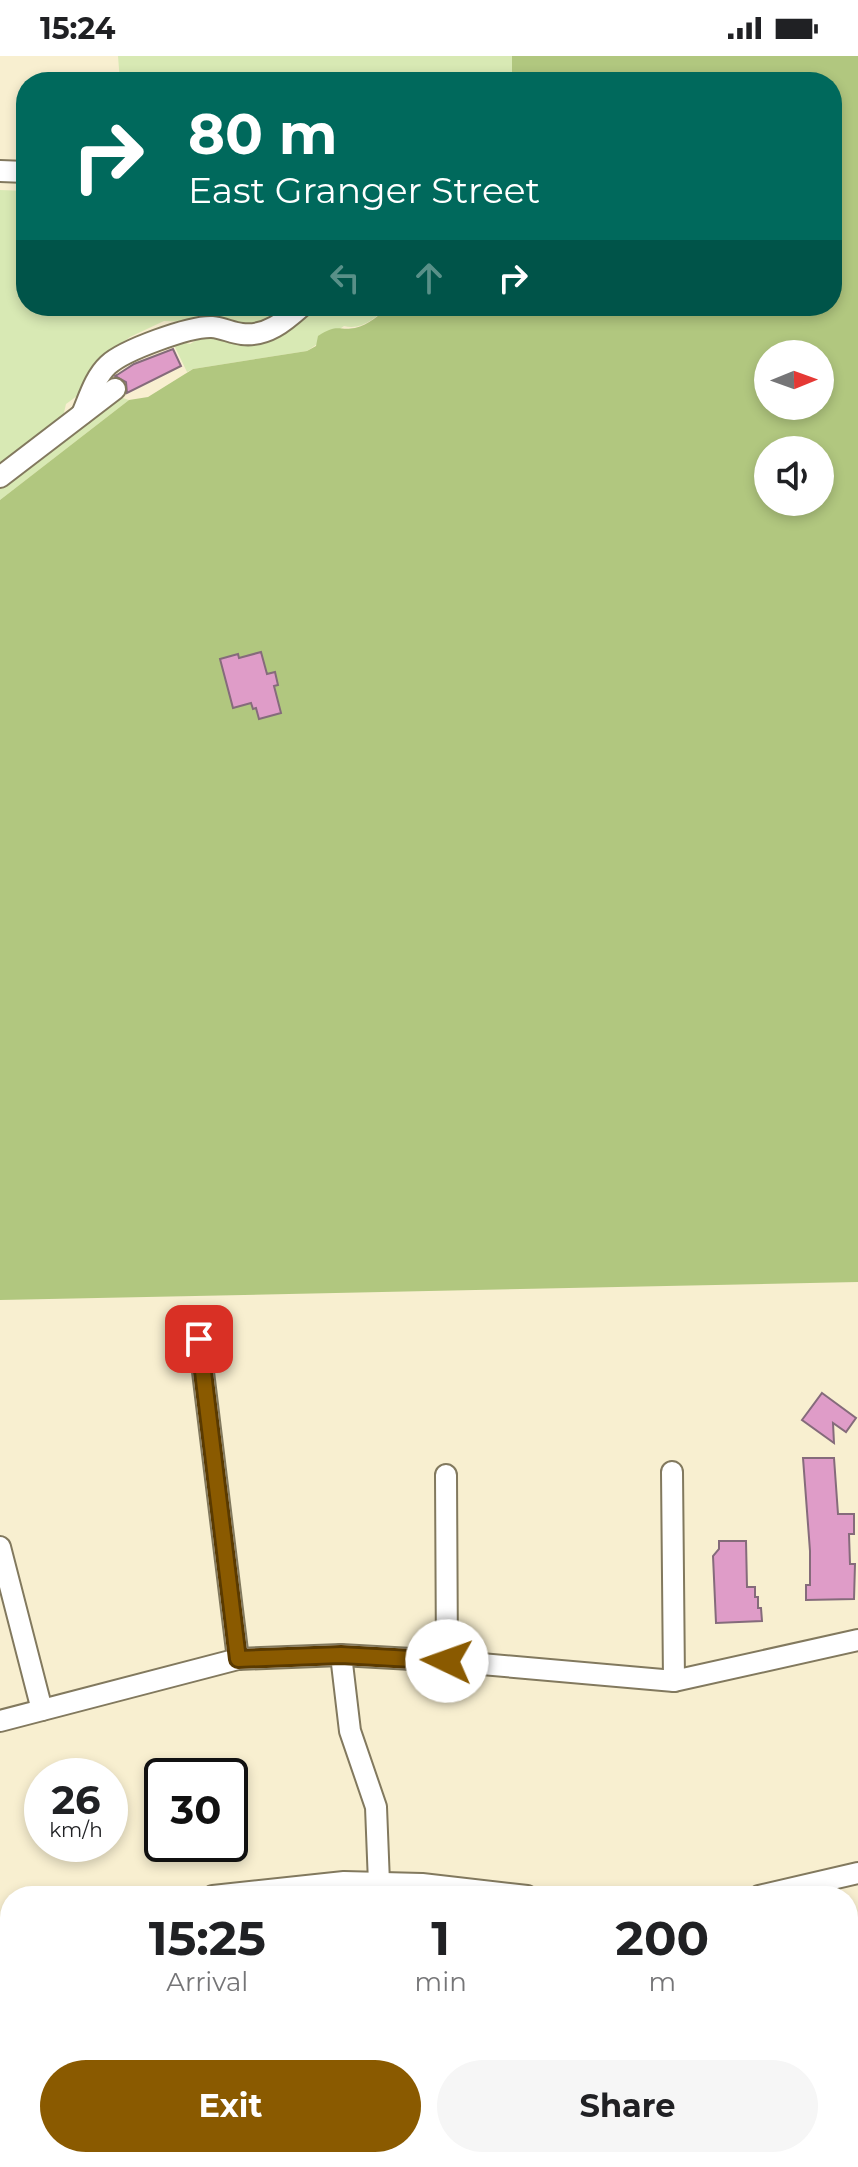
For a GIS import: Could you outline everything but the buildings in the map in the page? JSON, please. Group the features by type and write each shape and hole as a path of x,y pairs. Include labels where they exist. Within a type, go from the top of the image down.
{"street":[{"path":"82,414 98,377 109,364 173,333 210,327 243,335 259,333 281,325 291,316"},
{"path":"0,477 115,389"},
{"path":"199,1339 238,1659"},
{"path":"672,1472 674,1681"},
{"path":"446,1475 447,1661"},
{"path":"0,1547 42,1710"},
{"path":"0,1721 238,1659 341,1655 674,1681 858,1640"},
{"path":"341,1655 350,1731 376,1807 379,1883"},
{"path":"802,1886 858,1873"},
{"path":"316,1886 344,1882 440,1886"}],"green space":[{"path":"118,56 512,56 512,72 119,72"},
{"path":"512,56 858,56 858,1282 0,1300 0,500 129,400 148,397 193,369 307,351 316,346 318,336 325,332 360,327 377,316 842,316 842,72 512,72"},
{"path":"0,190 16,191 16,316 281,316 269,325 164,321 130,337 93,365 77,396 66,404 62,421 0,469"},
{"path":"285,316 376,316 357,327 344,326 307,351 187,372 174,345 182,342 190,344 218,334 233,338"},
{"path":"116,399 129,400 0,500 0,482"}],"route":[{"path":"199,1339 238,1659 341,1655 447,1661"}]}
